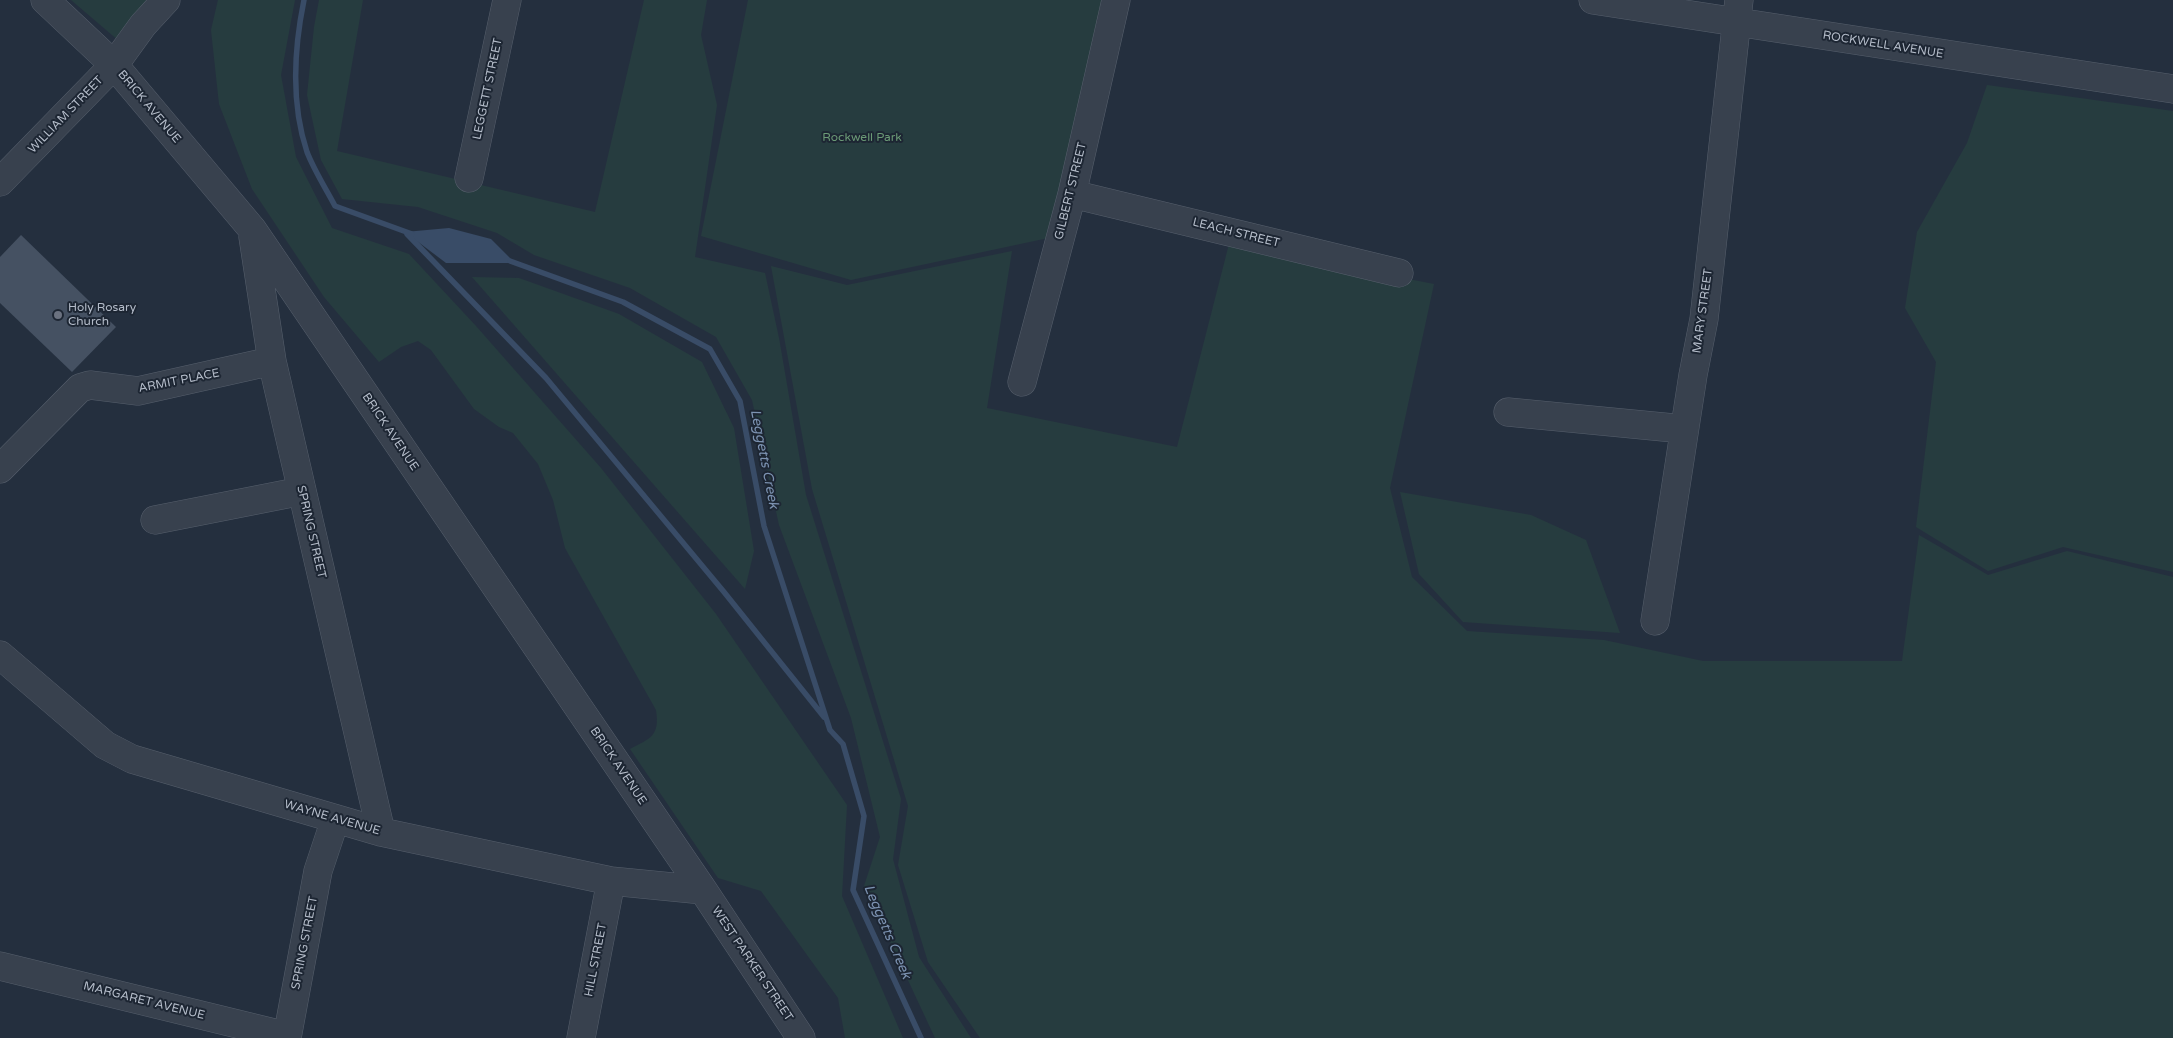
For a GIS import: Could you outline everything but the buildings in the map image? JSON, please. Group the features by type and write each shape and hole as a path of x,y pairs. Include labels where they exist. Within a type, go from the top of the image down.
{"street":[{"name":"BRICK AVENUE","path":"45,0 114,66 252,229 703,890"},
{"name":"WILLIAM STREET","path":"0,182 114,66 143,25 166,0"},
{"name":"LEGGETT STREET","path":"469,178 507,0"},
{"name":"GILBERT STREET","path":"1022,382 1072,194 1116,0"},
{"name":"ROCKWELL AVENUE","path":"1593,0 1737,11 2173,89"},
{"name":"MARY STREET","path":"1655,621 1692,375 1704,319 1737,11"},
{"name":"LEACH STREET","path":"1072,194 1400,273"},
{"name":"SPRING STREET","path":"252,229 272,361 381,832"},
{"name":"ARMIT PLACE","path":"0,469 80,388 90,385 138,391 272,361"},
{"path":"1508,412 1684,429"},
{"path":"156,520 302,491"},
{"name":"WAYNE AVENUE","path":"0,655 105,745 132,759 381,832 610,881 703,890"},
{"name":"SPRING STREET","path":"287,1037 318,871 335,820"},
{"name":"HILL STREET","path":"581,1038 610,881"},
{"name":"WEST PARKER STREET","path":"703,890 801,1038"},
{"name":"MARGARET AVENUE","path":"0,966 287,1037"}],"green space":[{"path":"71,0 154,0 119,41"},
{"path":"218,0 295,0 281,75 296,157 332,228 409,254 476,326 601,468 716,614 847,805 842,896 903,1038 845,1038 838,998 761,891 718,878 630,749 649,739 655,731 657,726 656,710 565,548 553,500 538,464 513,433 499,427 474,409 431,350 418,341 401,347 379,362 324,297 252,189 219,104 211,30"},
{"path":"319,0 363,0 337,151 595,212 644,0 707,0 701,35 717,105 695,257 765,273 779,338 806,495 901,799 893,859 919,957 971,1038 935,1038 864,886 880,837 851,718 779,525 752,400 716,337 630,288 534,255 497,233 418,207 342,199 321,160 307,95 314,27"},
{"name":"Rockwell Park","path":"748,0 1110,0 1053,237 851,280 701,236"},
{"path":"1987,85 2173,111 2173,572 2063,547 1988,571 1916,527 1936,362 1905,308 1917,232 1967,143"},
{"path":"1229,244 1434,284 1390,488 1412,577 1467,631 1604,640 1703,661 1902,661 1919,535 1988,575 2067,551 2173,577 2173,1038 980,1038 928,962 898,865 908,806 812,489 771,266 847,285 1012,251 987,408 1177,447"},
{"path":"472,277 519,278 619,314 702,362 734,428 754,551 745,589"},
{"path":"1400,492 1531,515 1586,540 1620,633 1463,622 1419,574"}],"water":[{"path":"449,228 491,239 515,263 446,263 405,232"}],"waterway":[{"name":"Leggetts Creek","path":"304,0 296,57 296,96 302,134 310,159 335,206 412,234"},
{"name":"Leggetts Creek","path":"407,234 546,378 724,592 824,717"},
{"name":"Leggetts Creek","path":"510,261 623,302 710,349 740,401 764,526 830,730 843,744 864,816 853,890 921,1038"}],"place":[{"name":"Holy Rosary Church","path":"58,315"}]}
